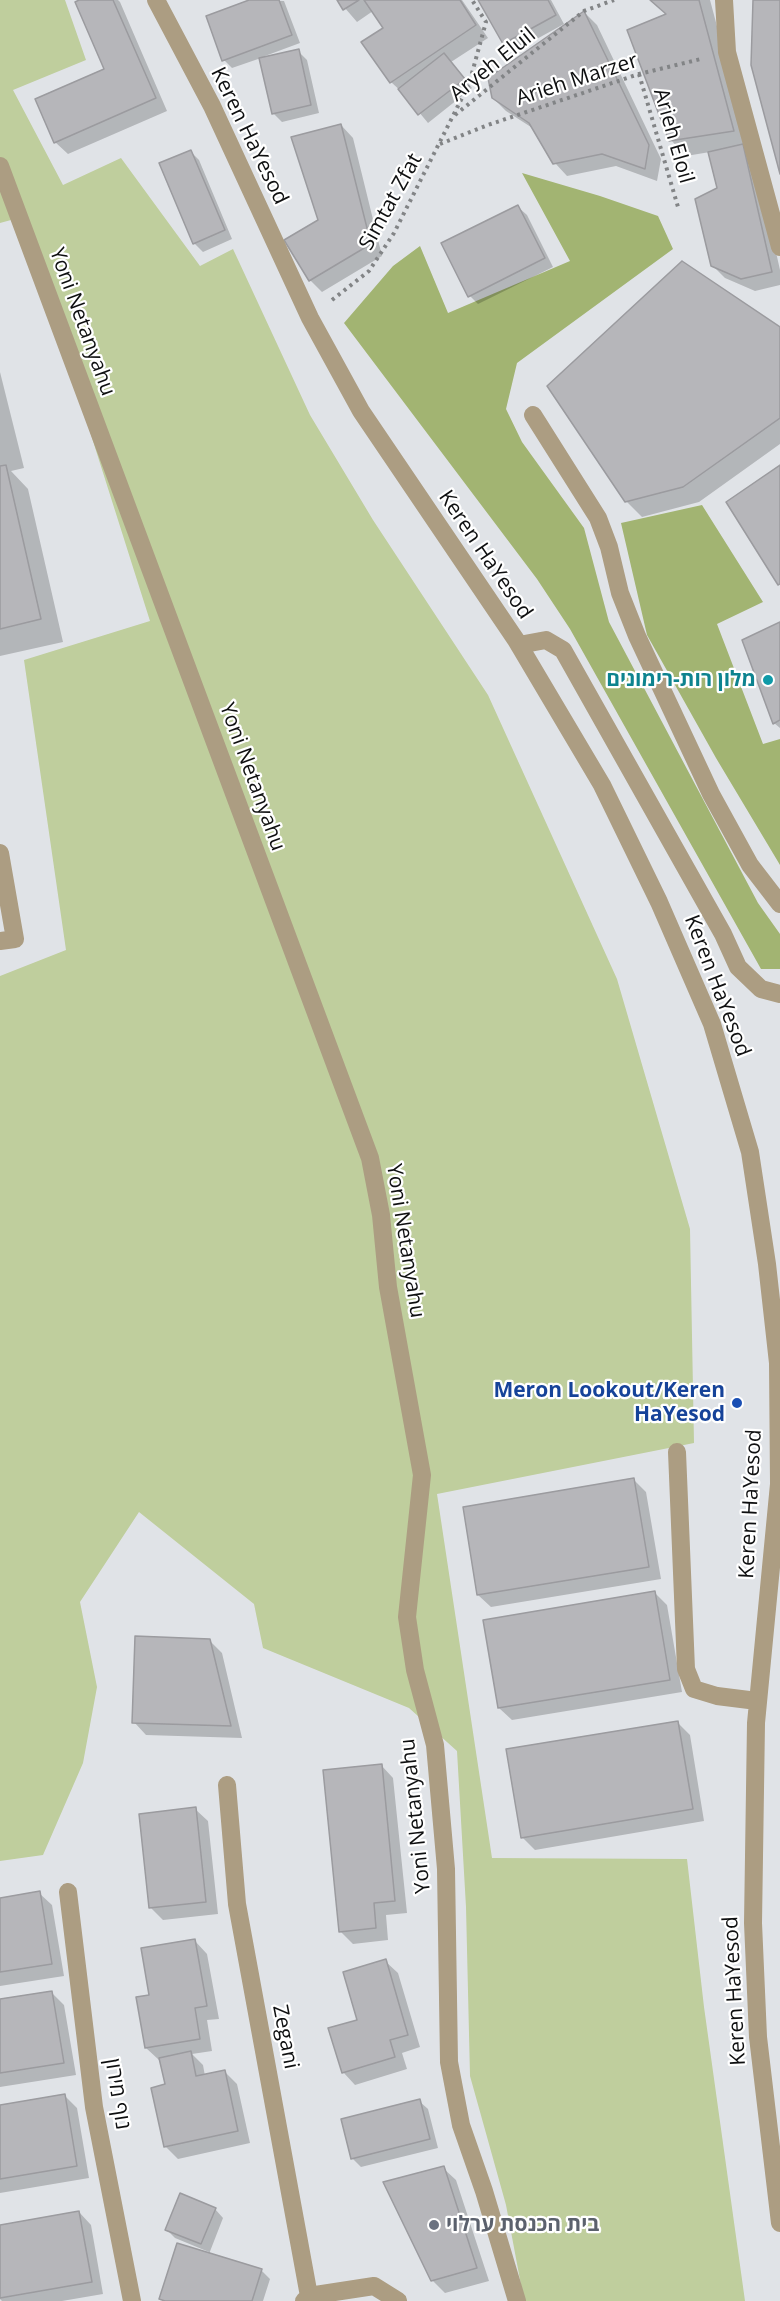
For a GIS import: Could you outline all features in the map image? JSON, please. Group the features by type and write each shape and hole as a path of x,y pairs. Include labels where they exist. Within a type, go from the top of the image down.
{"street":[{"name":"Keren HaYesod","path":"156,0 212,106 309,318 362,411 519,645 602,785 659,902 712,1024 750,1152 767,1264 778,1363 779,1484 758,1701 753,1923 758,2037 780,2223"},
{"path":"724,0 728,52 780,247"},
{"name":"Yoni Netanyahu","path":"0,166 370,1158 381,1215 388,1287 422,1475 407,1617 415,1670 435,1745 446,1869 449,2062 461,2125 484,2191 517,2301"},
{"path":"533,415 598,518 609,547 620,593 637,636 711,794 750,865 780,903"},
{"path":"519,645 546,640 563,650 723,933 738,967 761,989 780,994"},
{"path":"0,853 15,939 0,941"},
{"path":"677,1452 686,1669 694,1689 758,1701"},
{"name":"Zegani","path":"227,1785 237,1904 307,2298"},
{"name":"נוף מירון","path":"68,1892 94,2107 132,2301"},
{"path":"307,2298 374,2286 398,2301"}],"path":[{"name":"Simtat Zfat","path":"309,318 369,271 394,233 469,84 486,21 472,0"},
{"name":"Aryeh Eluil","path":"452,117 584,10 614,0"},
{"name":"Arieh Marzer","path":"439,144 639,74 728,52"},
{"name":"Arieh Eloil","path":"639,74 678,207"}],"green space":[{"path":"0,0 65,0 86,60 13,90 63,185 121,158 200,266 233,249 310,415 373,520 488,695 617,979 690,1229 694,1443 437,1494 492,1858 687,1859 704,2007 745,2301 524,2301 506,2205 470,2076 466,1907 457,1751 409,1708 263,1648 254,1604 139,1512 80,1602 97,1687 83,1763 43,1855 0,1861 0,976 66,950 24,660 150,621 22,217 0,223"},
{"path":"522,173 658,216 673,249 517,363 506,409 522,442 584,528 609,622 758,903 780,934 780,969 761,969 570,629 537,579 344,323 393,266 420,246 448,313 570,261"},
{"path":"702,505 763,602 717,624 763,744 780,739 780,865 716,758 647,635 621,523"}],"building":[{"path":"113,0 156,98 54,143 35,99 104,69 75,2"},
{"path":"249,0 279,0 292,35 222,61 206,16"},
{"path":"337,0 359,0 343,10"},
{"path":"364,0 460,0 476,25 390,83 361,42 383,28"},
{"path":"478,0 548,0 556,15 503,44"},
{"path":"650,0 699,0 734,131 669,141 627,30 666,14"},
{"path":"753,0 780,0 780,174 751,65"},
{"path":"584,11 649,145 645,169 602,154 553,164 529,123 492,98 488,78"},
{"path":"299,49 311,105 272,114 259,58"},
{"path":"444,53 465,79 418,115 398,89"},
{"path":"341,124 371,244 309,281 284,240 318,220 291,137"},
{"path":"743,144 772,272 741,279 711,266 695,199 717,188 708,152"},
{"path":"191,150 225,230 193,244 159,163"},
{"path":"518,205 545,258 468,297 441,243"},
{"path":"682,261 780,327 780,418 683,487 625,502 547,386"},
{"path":"6,465 41,619 0,629 0,466"},
{"path":"780,465 780,584 778,585 726,502"},
{"name":"מלון רות-רימונים","path":"780,622 780,720 773,724 742,640"},
{"path":"634,1478 649,1567 477,1595 463,1507"},
{"path":"655,1591 670,1680 498,1708 483,1620"},
{"path":"135,1636 210,1639 231,1726 132,1723"},
{"path":"678,1721 693,1809 521,1838 506,1749"},
{"path":"382,1764 395,1901 374,1903 376,1928 339,1932 323,1770"},
{"path":"196,1807 206,1902 149,1908 139,1814"},
{"path":"40,1891 52,1964 0,1972 0,1898"},
{"path":"195,1939 207,2006 195,2008 200,2039 145,2048 136,1997 149,1995 141,1948"},
{"path":"386,1959 408,2035 390,2040 395,2057 342,2073 328,2028 357,2020 343,1972"},
{"path":"52,1991 64,2063 0,2073 0,1999"},
{"path":"191,2051 196,2076 225,2070 238,2131 164,2147 151,2088 165,2084 159,2058"},
{"path":"65,2094 77,2166 0,2179 0,2105"},
{"path":"420,2099 430,2139 351,2159 341,2119"},
{"name":"בית הכנסת ערלוי","path":"444,2166 477,2268 431,2281 383,2182"},
{"path":"180,2193 216,2208 201,2244 165,2230"},
{"path":"79,2211 92,2282 0,2298 0,2225"},
{"path":"177,2243 262,2269 252,2301 165,2301 159,2299"}],"place":[{"name":"מלון רות-רימונים","path":"768,680"},
{"name":"Meron Lookout/Keren HaYesod","path":"737,1403"},
{"name":"בית הכנסת ערלוי","path":"434,2225"}]}
